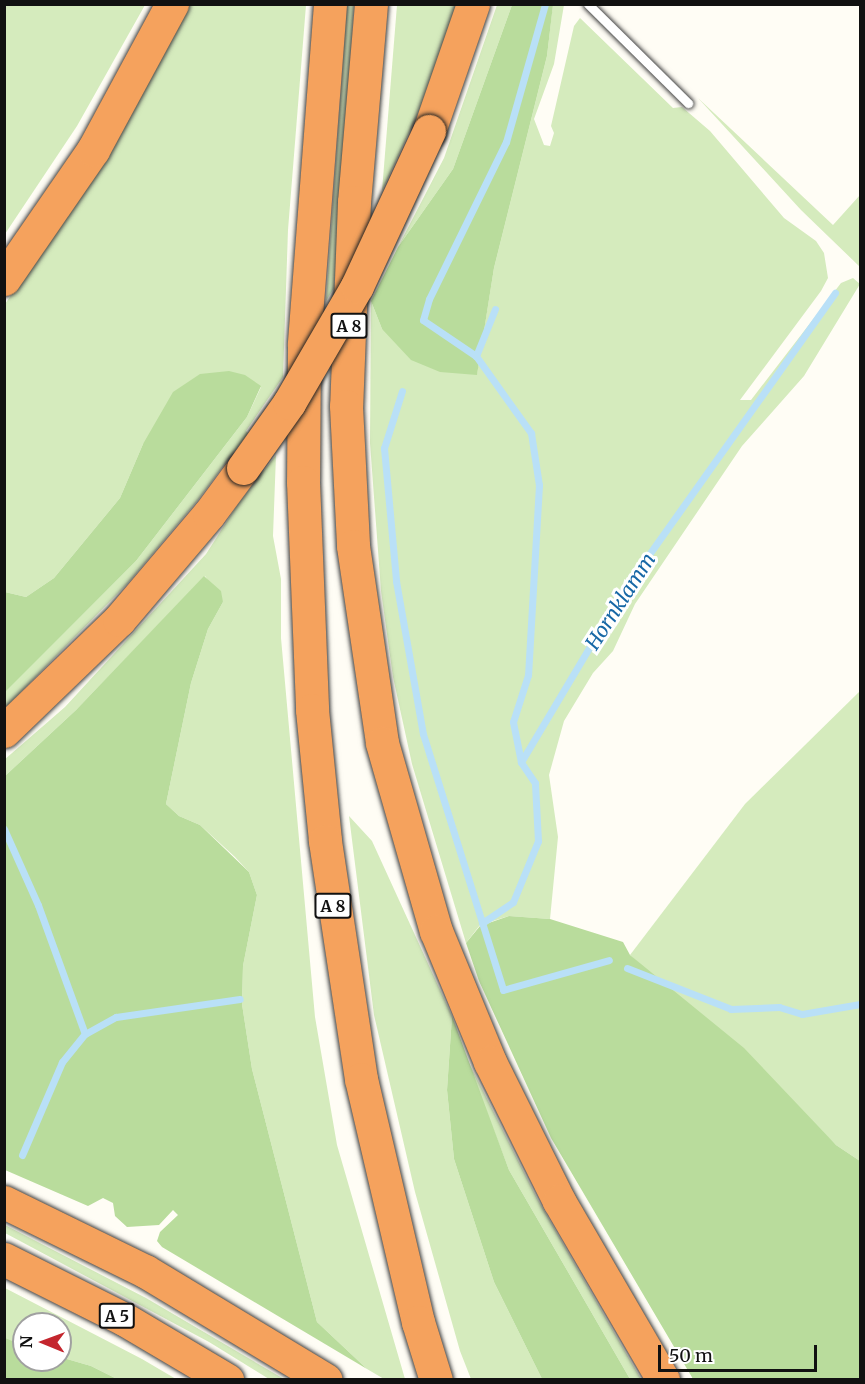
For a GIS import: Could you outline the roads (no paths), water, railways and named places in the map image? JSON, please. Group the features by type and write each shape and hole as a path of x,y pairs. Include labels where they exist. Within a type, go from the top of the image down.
{"highway":[{"path":"4,279 93,150 172,4"},
{"name":"A 8","path":"330,4 304,345 304,505 312,710 341,963 361,1079 418,1322 436,1380"},
{"name":"A 8","path":"371,4 354,202 346,406 353,546 382,743 436,931 490,1062 559,1201 663,1380"},
{"name":"A 8","path":"4,731 119,620 209,514 289,403 357,286 429,131 473,4"},
{"path":"4,1202 145,1271 326,1380"},
{"name":"A 5","path":"4,1259 124,1319 227,1380"}],"lane":[{"path":"588,4 688,103"}],"waterway":[{"path":"476,356 423,320 429,299 506,142 545,4"},
{"name":"Hornklamm","path":"482,923 513,902 538,841 535,783 521,762 623,591 835,293"},
{"path":"495,309 476,356 531,433 539,485 528,675 513,722 521,762"},
{"path":"402,391 384,448 396,581 423,734 503,990 609,960"},
{"path":"4,829 38,905 85,1034"},
{"path":"627,968 731,1009 779,1007 802,1014 860,1004"},
{"path":"22,1155 62,1062 85,1034 116,1017 240,999"}]}
